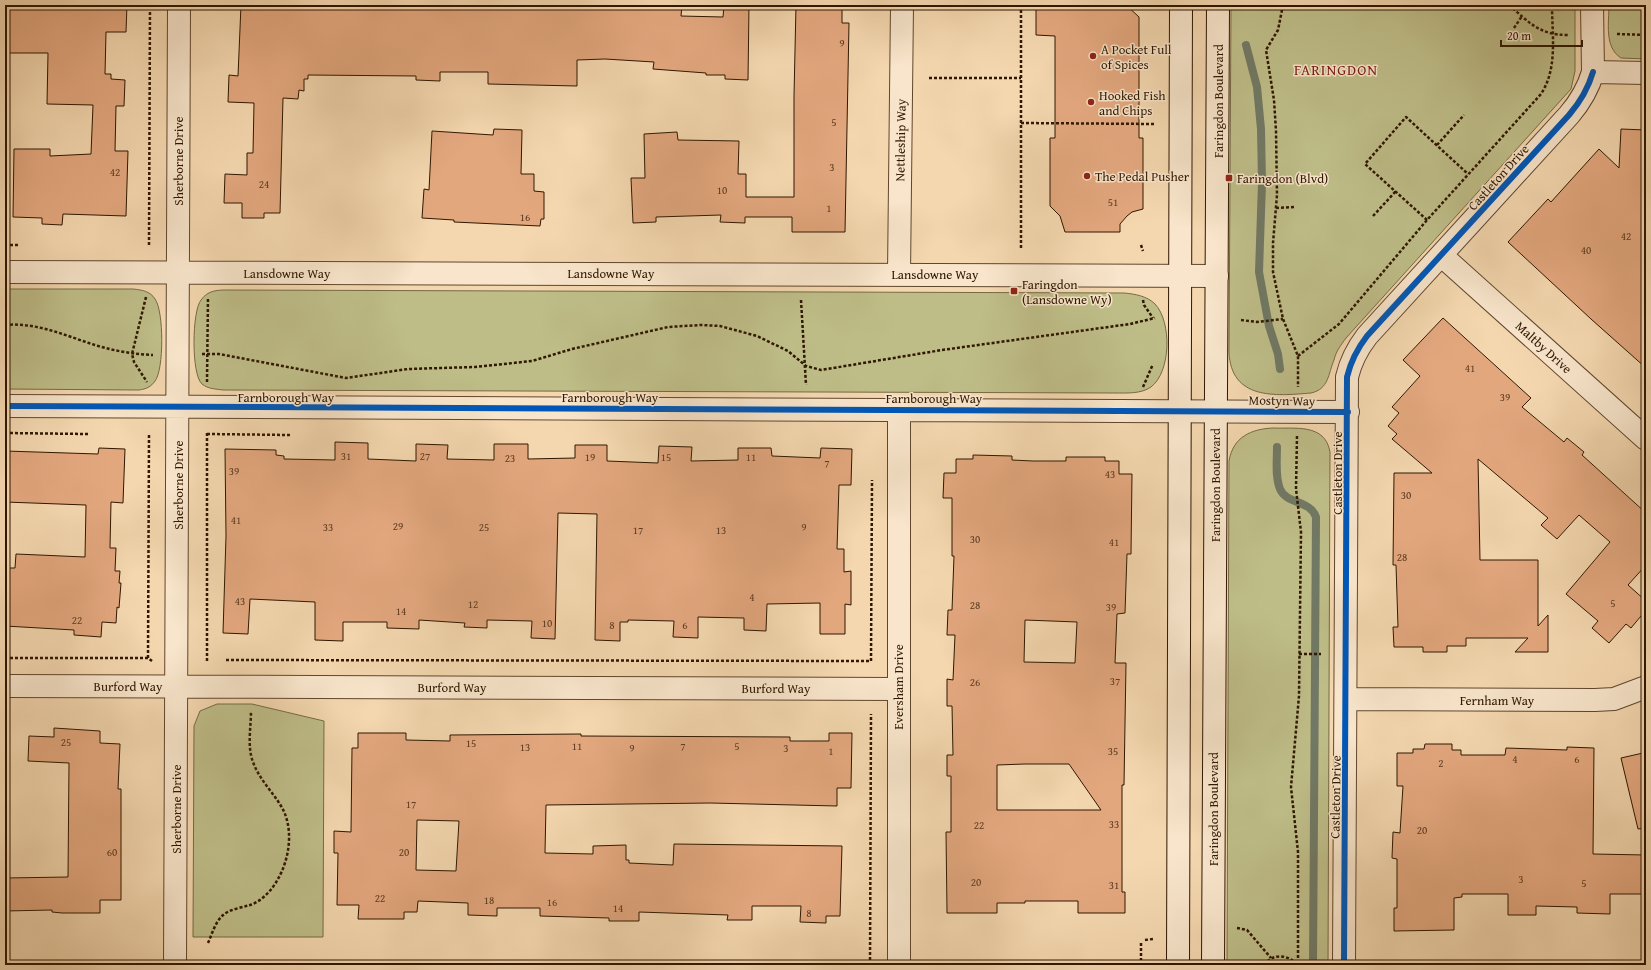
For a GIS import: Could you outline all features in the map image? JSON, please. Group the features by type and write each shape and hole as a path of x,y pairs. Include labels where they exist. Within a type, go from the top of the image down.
{"street":[{"name":"Sherborne Drive","path":"175,965 179,5"},
{"name":"Nettleship Way","path":"899,274 902,5"},
{"path":"1178,965 1181,5"},
{"name":"Faringdon Boulevard","path":"1213,965 1218,5"},
{"name":"Castleton Drive","path":"1344,965 1347,698 1347,377 1350,362 1357,349 1581,101 1589,87 1592,72 1592,5"},
{"path":"1592,72 1646,72"},
{"name":"Maltby Drive","path":"1441,255 1646,439"},
{"name":"Lansdowne Way","path":"5,272 1217,276"},
{"name":"Farnborough Way","path":"5,406 1215,411"},
{"name":"Eversham Drive","path":"899,409 899,965"},
{"name":"Mostyn Way","path":"1215,411 1348,412"},
{"name":"Burford Way","path":"5,686 898,689"},
{"name":"Fernham Way","path":"1347,698 1595,700 1614,699 1646,687"}],"path":[{"path":"149,246 150,5"},
{"path":"1020,248 1021,5"},
{"path":"1283,5 1278,30 1266,50 1276,114 1276,208 1272,259 1275,286 1283,319 1298,356 1296,489 1300,532 1298,722 1291,787 1298,852 1297,965"},
{"path":"1298,356 1339,324 1427,220 1532,104 1546,86 1552,67 1552,5"},
{"path":"1514,28 1522,16"},
{"path":"929,78 1021,78"},
{"path":"1437,145 1464,115"},
{"path":"1427,220 1365,164 1406,117 1468,174"},
{"path":"1021,123 1156,124"},
{"path":"1372,216 1396,191"},
{"path":"1276,208 1295,207"},
{"path":"1141,245 1144,256 1144,305 1154,320"},
{"path":"207,386 208,273"},
{"path":"800,274 806,366 807,409"},
{"path":"5,325 24,325 43,328 96,345 132,354 219,354 346,378 408,369 475,367 532,361 572,349 668,327 701,325 736,330 774,343 797,357 806,366 821,370 942,350 1154,320 1180,318"},
{"path":"1216,318 1249,322 1283,319"},
{"path":"136,337 132,354 134,362 150,386"},
{"path":"1144,411 1143,383 1151,372 1154,361"},
{"path":"5,434 93,434"},
{"path":"5,658 148,658 149,434"},
{"path":"207,434 207,661"},
{"path":"871,668 872,475"},
{"path":"1299,654 1320,654"},
{"path":"225,660 253,658 871,661"},
{"path":"208,943 222,915 251,905 266,895 278,878 287,852 289,840 287,818 282,806 258,772 251,756 253,658"},
{"path":"200,661 212,660"},
{"path":"870,965 871,709"},
{"path":"1141,944 1141,965"},
{"path":"1264,965 1274,956 1282,956 1290,958 1297,965"}],"shaded area":[{"path":"1231,5 1575,5 1575,71 1571,89 1346,338 1336,354 1325,384 1317,391 1311,393 1283,395 1257,392 1246,387 1238,379 1232,368 1229,352"},
{"path":"1609,5 1646,5 1646,59 1621,58 1612,48 1608,27"},
{"path":"5,289 133,289 143,290 153,296 158,306 160,315 162,340 160,365 155,381 152,385 139,390 5,389"},
{"path":"221,290 1124,293 1145,297 1155,304 1161,312 1164,322 1167,347 1166,359 1158,380 1147,389 1129,393 223,390 207,387 202,384 198,378 194,356 194,329 198,306 207,294 213,291"},
{"path":"1273,428 1299,428 1316,432 1322,436 1327,443 1330,452 1328,965 1227,965 1229,461 1234,446 1244,436 1257,430"},
{"path":"217,704 252,704 324,721 323,937 193,937 194,726 200,711"}],"building":[{"path":"5,5 127,5 126,32 106,32 105,74 111,74 111,79 125,80 124,106 116,106 115,151 128,151 126,216 63,214 62,225 42,224 42,218 13,217 14,149 50,149 50,156 91,154 93,105 47,104 48,53 5,53"},
{"path":"241,5 682,5 681,16 723,17 724,5 749,5 748,80 725,79 725,75 706,75 706,73 653,69 654,62 605,59 577,60 577,86 488,84 488,72 440,72 440,81 416,80 416,76 308,75 308,79 304,79 304,91 299,90 298,99 283,98 280,213 264,213 264,218 242,218 242,203 224,203 225,174 247,175 247,153 253,153 254,103 228,102 229,75 238,76"},
{"path":"796,5 842,5 842,23 849,23 845,232 792,232 792,217 745,217 745,223 720,222 721,215 656,217 656,222 633,223 631,178 645,178 644,134 677,132 678,140 739,141 738,174 746,174 746,197 794,197"},
{"path":"1036,5 1126,5 1139,17 1139,138 1143,138 1143,209 1132,212 1127,216 1120,224 1120,232 1065,232 1060,216 1050,206 1050,138 1055,138 1055,36 1036,35"},
{"path":"494,129 522,130 521,174 534,174 534,191 544,192 544,219 541,219 540,226 454,222 454,220 422,218 424,189 429,190 432,131 493,135"},
{"path":"1621,129 1646,130 1646,368 1508,242 1548,199 1551,202 1599,149 1619,168"},
{"path":"1443,318 1531,398 1522,407 1564,442 1567,438 1584,452 1582,455 1646,513 1646,565 1628,585 1646,601 1646,610 1631,628 1626,624 1609,643 1592,628 1598,621 1566,594 1610,542 1579,515 1557,539 1541,525 1548,518 1478,459 1480,560 1538,560 1538,626 1548,615 1548,652 1515,652 1528,638 1466,638 1466,646 1447,646 1447,652 1423,652 1423,647 1394,647 1393,627 1398,627 1396,565 1393,565 1394,473 1432,473 1392,439 1397,434 1388,426 1399,413 1392,407 1420,376 1403,360"},
{"path":"335,442 368,443 368,459 416,461 416,444 448,445 447,459 494,460 494,444 528,444 528,459 575,458 575,445 607,445 607,461 658,463 659,446 692,447 691,461 738,460 738,448 771,448 772,456 820,458 821,448 852,449 851,485 839,485 837,549 844,549 844,572 851,571 851,605 845,604 845,634 820,634 820,603 767,604 766,631 744,630 744,618 698,617 698,638 673,637 674,621 628,620 628,622 620,622 620,641 595,640 597,514 558,513 555,639 531,638 532,621 487,620 487,628 464,627 465,623 419,620 419,629 387,628 387,622 343,622 343,641 315,640 315,602 250,599 248,634 223,633 226,536 225,449 276,450 276,455 284,456 284,459 335,460"},
{"path":"99,448 125,449 123,503 111,502 110,548 116,548 115,571 120,571 119,583 121,583 116,623 102,622 101,637 74,635 74,630 5,626 5,568 15,568 16,554 85,557 86,505 5,502 5,451 98,454"},
{"path":"973,455 1012,456 1012,460 1033,461 1066,461 1066,457 1105,457 1105,461 1119,461 1119,474 1132,474 1131,554 1127,554 1125,613 1117,614 1115,663 1126,663 1124,785 1122,785 1122,892 1125,892 1125,913 1078,913 1078,901 1025,901 1025,903 997,903 997,913 947,913 946,832 951,832 951,776 947,776 947,755 953,755 952,706 947,706 947,679 953,680 955,635 947,635 948,610 952,610 954,556 952,556 952,498 943,498 944,473 956,473 956,459 973,459","holes":["1025,620 1077,622 1075,663 1024,662","1069,764 1101,810 997,810 997,765"]},
{"path":"54,728 100,731 100,743 120,744 118,789 121,789 121,900 100,900 100,913 62,913 52,912 52,910 5,911 5,878 68,877 69,763 28,761 29,736 54,737"},
{"path":"358,733 406,733 406,740 450,741 450,735 581,734 581,736 790,737 790,741 829,741 829,733 852,733 851,788 837,788 837,806 710,803 546,805 545,853 593,854 593,846 626,845 626,860 629,860 629,863 673,865 674,844 842,846 840,916 826,916 826,923 800,922 801,906 752,906 752,920 727,920 728,915 639,912 639,921 609,921 609,918 540,916 540,908 497,908 497,916 468,915 468,903 418,901 417,912 404,912 404,919 358,919 359,905 337,905 338,853 334,853 334,831 351,832 352,748 358,748","holes":["417,820 459,821 456,871 416,870"]},
{"path":"1425,744 1452,744 1452,750 1461,750 1461,755 1505,755 1506,748 1567,750 1567,747 1594,748 1593,854 1646,855 1646,894 1610,894 1610,914 1577,913 1577,907 1536,906 1536,915 1508,915 1508,894 1462,894 1462,897 1454,898 1454,930 1394,931 1394,908 1397,908 1397,859 1392,858 1393,832 1400,833 1403,786 1397,786 1397,753 1413,753 1413,749 1424,749"},
{"path":"1643,753 1646,768 1646,828 1638,829 1621,758"}],"waterway":[{"path":"1246,45 1257,87 1261,129 1262,183 1259,272 1269,326 1278,354 1280,369"},
{"path":"1277,447 1277,474 1280,489 1287,497 1309,508 1316,517 1313,965"}],"cycle path":[{"path":"1344,965 1347,377 1350,365 1367,336 1569,115 1581,100 1593,72"},
{"path":"5,406 1348,412"}],"place":[{"name":"A Pocket Full of Spices","path":"1093,56"},
{"name":"Hooked Fish and Chips","path":"1091,102"},
{"name":"The Pedal Pusher","path":"1087,176"},
{"name":"Faringdon (Blvd)","path":"1229,178"},
{"name":"Faringdon (Lansdowne Wy)","path":"1014,291"}],"district":[{"name":"FARINGDON","path":"1336,70"}]}
